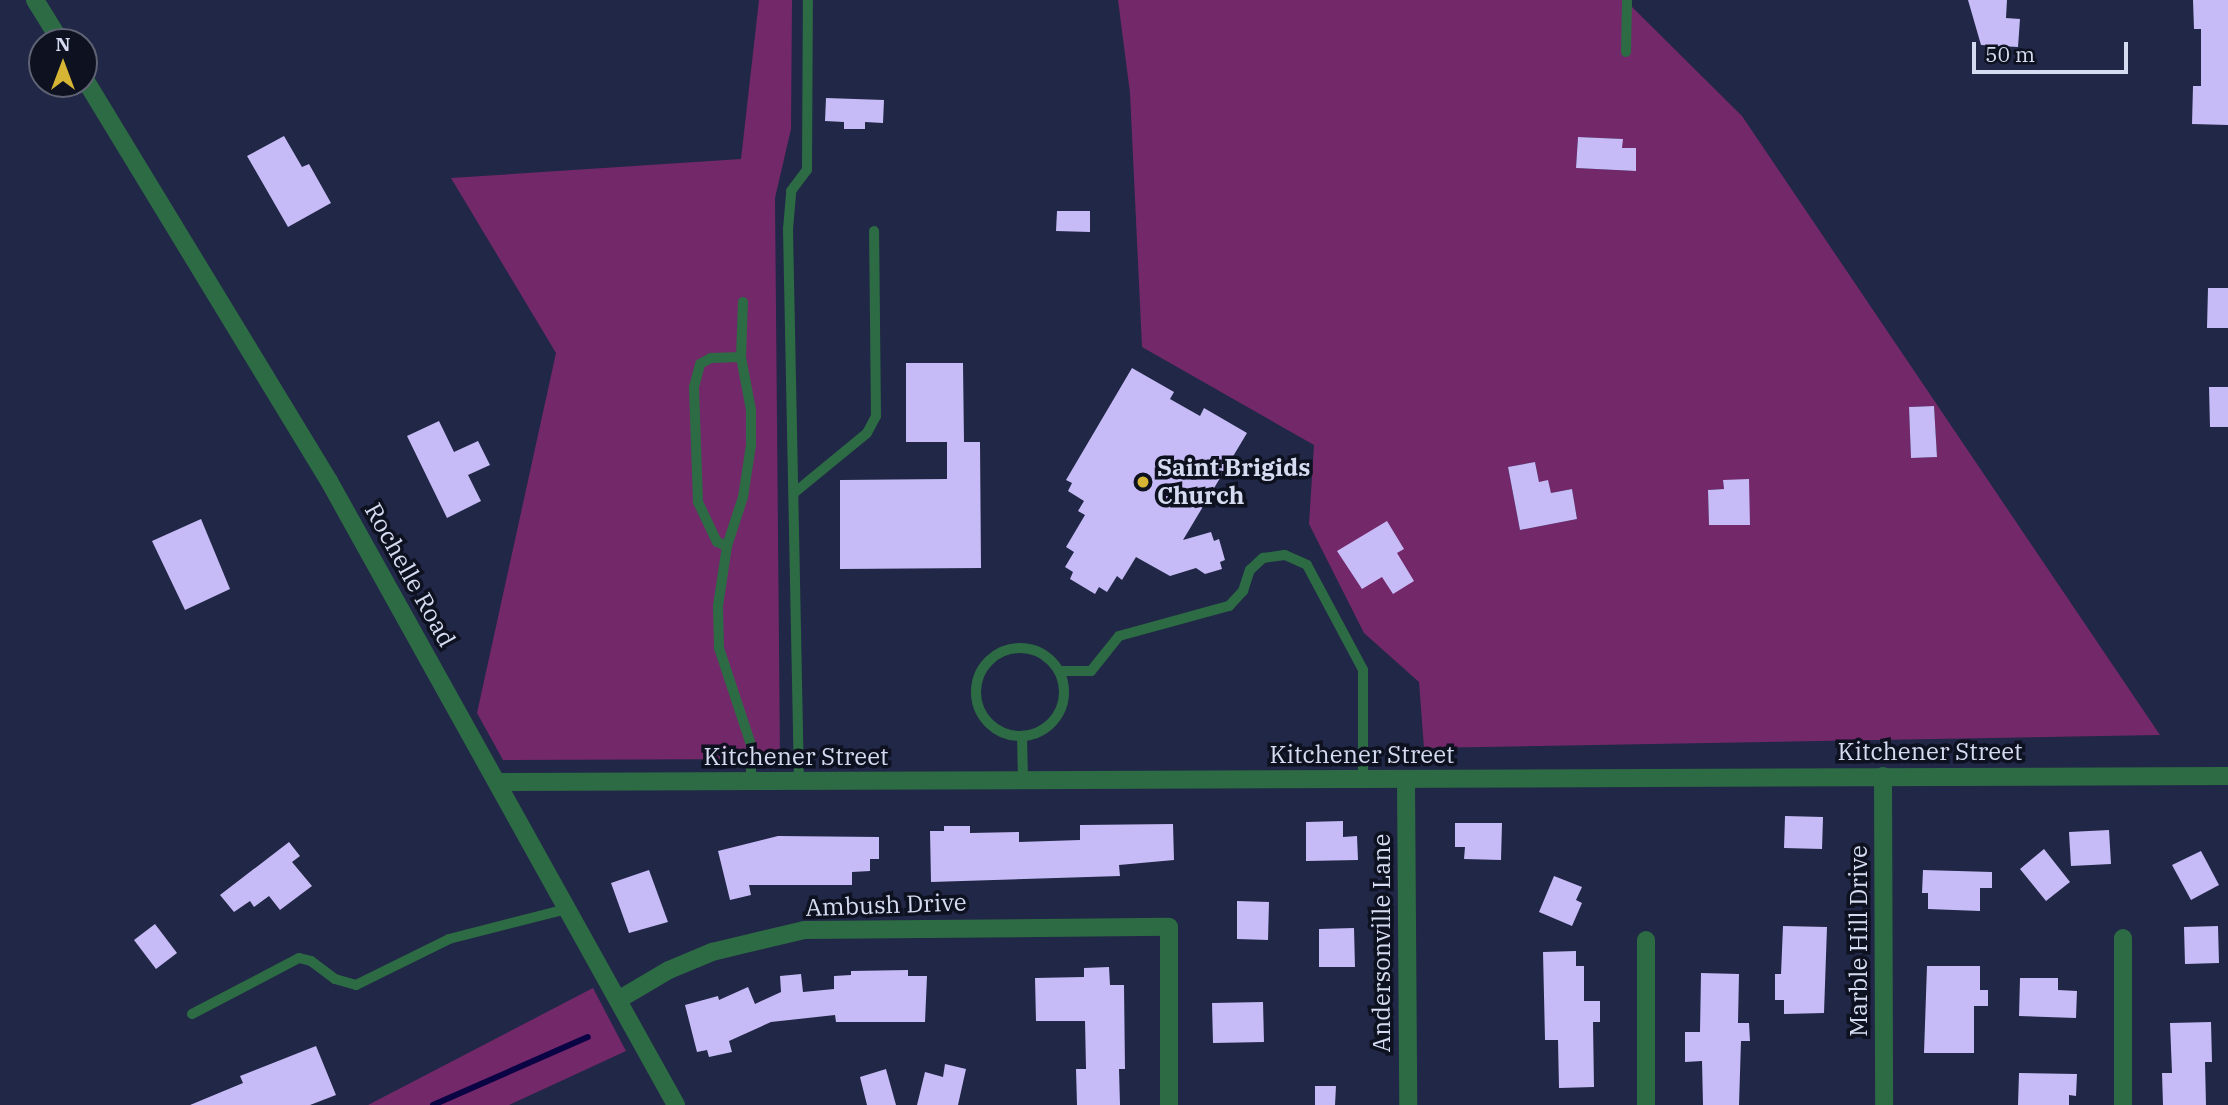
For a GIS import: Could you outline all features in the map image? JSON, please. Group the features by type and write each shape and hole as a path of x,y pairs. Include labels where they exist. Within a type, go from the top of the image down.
{"street":[{"path":"35,0 52,28"},
{"name":"Rochelle Road","path":"96,98 329,481 676,1105"},
{"name":"Marble Hill Drive","path":"1883,776 1884,1105"},
{"name":"Kitchener Street","path":"497,782 2228,776"},
{"name":"Andersonville Lane","path":"1406,780 1408,1105"},
{"name":"Ambush Drive","path":"618,1000 669,970 712,952 804,930 1169,927 1169,1105"},
{"path":"2123,938 2123,1105"},
{"path":"1646,940 1646,1105"}],"lane":[{"path":"799,782 788,229 790,191 807,170 808,0"},
{"path":"1626,52 1628,0"},
{"path":"794,493 867,433 876,416 874,231"},
{"path":"743,302 741,357 751,410 751,445 743,497 727,546 718,606 719,648 751,745 751,782"},
{"path":"727,546 717,542 698,502 694,387 700,364 711,358 741,357"},
{"path":"1060,671 1091,671 1119,636 1229,606 1243,592 1250,570 1263,558 1285,555 1307,565 1363,670 1363,780"},
{"path":"1025,648 1049,657 1060,671 1063,706 1054,721 1023,736 1007,734 983,716 975,691 986,663 999,652 1025,648"},
{"path":"1023,736 1023,781"},
{"path":"192,1014 299,958 311,961 335,979 356,985 449,939 567,909"}],"shaded area":[{"path":"759,0 792,0 791,129 775,198 780,759 503,760 477,713 556,353 451,178 741,159"},
{"path":"1118,0 1625,0 1742,116 2160,735 1424,748 1419,682 1364,633 1309,524 1314,445 1142,347 1130,93","holes":["1578,137 1622,139 1622,148 1636,149 1635,171 1576,168","1934,406 1937,457 1911,458 1909,407","1535,462 1539,482 1548,481 1551,493 1572,489 1577,519 1520,530 1508,467","1723,481 1750,524 1709,525 1708,490 1724,489"]},
{"path":"593,988 626,1051 509,1105 368,1105"}],"building":[{"path":"1968,0 2007,0 2006,18 2020,19 2018,47 1981,45"},
{"path":"2193,0 2228,0 2228,125 2192,124 2193,86 2201,86 2201,29 2194,29"},
{"path":"826,98 884,100 883,123 865,122 865,129 844,129 844,122 825,121"},
{"path":"284,136 302,167 309,164 331,203 288,227 247,156"},
{"path":"1578,137 1623,139 1622,148 1636,148 1636,171 1576,168"},
{"path":"1057,211 1090,211 1090,232 1056,231"},
{"path":"2208,288 2228,288 2228,328 2207,328"},
{"path":"906,363 963,363 964,442 980,442 981,568 840,569 840,480 947,479 947,442 906,442"},
{"name":"Saint Brigids Church","path":"1132,368 1174,392 1170,399 1200,416 1204,408 1247,433 1183,540 1211,532 1214,541 1219,539 1225,560 1220,562 1222,569 1205,574 1196,568 1170,576 1136,557 1122,580 1117,576 1107,592 1099,587 1095,594 1070,579 1073,572 1065,567 1074,552 1066,547 1085,515 1078,511 1084,501 1068,491 1072,483 1066,480"},
{"path":"2209,387 2228,387 2228,427 2210,427"},
{"path":"1934,406 1937,457 1911,458 1909,407"},
{"path":"439,421 454,452 478,441 490,465 468,475 481,501 447,518 407,436"},
{"path":"1535,462 1539,482 1548,480 1551,493 1572,489 1577,519 1520,530 1508,467"},
{"path":"1749,479 1750,525 1709,525 1708,490 1724,489 1723,480"},
{"path":"201,519 230,589 185,610 152,541"},
{"path":"1387,521 1404,549 1397,553 1414,581 1393,594 1382,577 1362,589 1337,551"},
{"path":"1785,816 1823,817 1822,849 1784,848"},
{"path":"1343,821 1343,837 1357,836 1358,860 1306,861 1306,822"},
{"path":"1455,823 1502,823 1501,860 1464,859 1465,847 1455,847"},
{"path":"1173,824 1174,860 1119,865 1120,876 931,882 930,831 944,831 944,826 970,826 970,833 1019,832 1019,842 1080,840 1080,825"},
{"path":"2109,830 2111,864 2071,866 2069,832"},
{"path":"778,836 879,837 879,859 870,859 870,871 852,872 852,885 749,885 751,895 730,900 718,851"},
{"path":"289,842 300,856 292,862 312,886 280,910 269,896 254,907 250,901 234,912 220,895"},
{"path":"2044,849 2070,882 2046,901 2020,869"},
{"path":"2201,851 2219,885 2191,900 2172,865"},
{"path":"649,870 668,922 629,933 611,883"},
{"path":"1923,870 1992,872 1992,888 1980,888 1980,911 1928,909 1928,893 1922,893"},
{"path":"1554,876 1582,887 1576,900 1582,903 1572,926 1539,912"},
{"path":"1237,901 1269,902 1268,940 1237,939"},
{"path":"155,924 177,953 156,969 134,940"},
{"path":"1783,926 1827,927 1824,1013 1784,1014 1784,1000 1775,1000 1775,974 1781,974"},
{"path":"2218,926 2219,963 2185,964 2184,927"},
{"path":"1354,928 1355,967 1319,967 1319,929"},
{"path":"1576,951 1576,966 1584,966 1584,1001 1600,1001 1600,1022 1593,1022 1594,1087 1559,1088 1558,1040 1545,1040 1543,952"},
{"path":"1927,966 1980,966 1980,990 1988,990 1988,1006 1974,1006 1974,1053 1924,1053"},
{"path":"1109,967 1110,985 1124,985 1125,1069 1119,1069 1120,1105 1077,1105 1076,1069 1086,1069 1085,1021 1036,1021 1035,978 1084,977 1084,968"},
{"path":"908,970 908,976 927,976 925,1022 836,1022 835,1015 771,1022 729,1041 732,1052 709,1057 707,1050 697,1052 685,1005 718,996 719,1000 748,987 755,1004 781,992 780,976 801,974 803,992 834,989 834,976 851,975 851,971"},
{"path":"1701,973 1739,974 1738,1023 1749,1023 1750,1041 1741,1041 1739,1105 1703,1105 1702,1061 1685,1062 1685,1032 1700,1032"},
{"path":"2020,978 2058,978 2058,990 2077,991 2076,1018 2019,1016"},
{"path":"1263,1002 1264,1042 1213,1043 1212,1003"},
{"path":"2211,1022 2212,1062 2205,1062 2206,1105 2163,1105 2162,1073 2172,1073 2170,1023"},
{"path":"316,1046 336,1095 310,1105 190,1105 243,1083 240,1076"},
{"path":"945,1064 966,1069 958,1105 917,1105 925,1072 943,1077"},
{"path":"886,1069 896,1105 867,1105 860,1077"},
{"path":"2019,1073 2077,1074 2076,1096 2069,1095 2069,1105 2018,1105"},
{"path":"1315,1086 1336,1086 1335,1105 1315,1105"}],"waterway":[{"path":"433,1105 588,1037"}],"place":[{"name":"Saint Brigids Church","path":"1143,482"}]}
